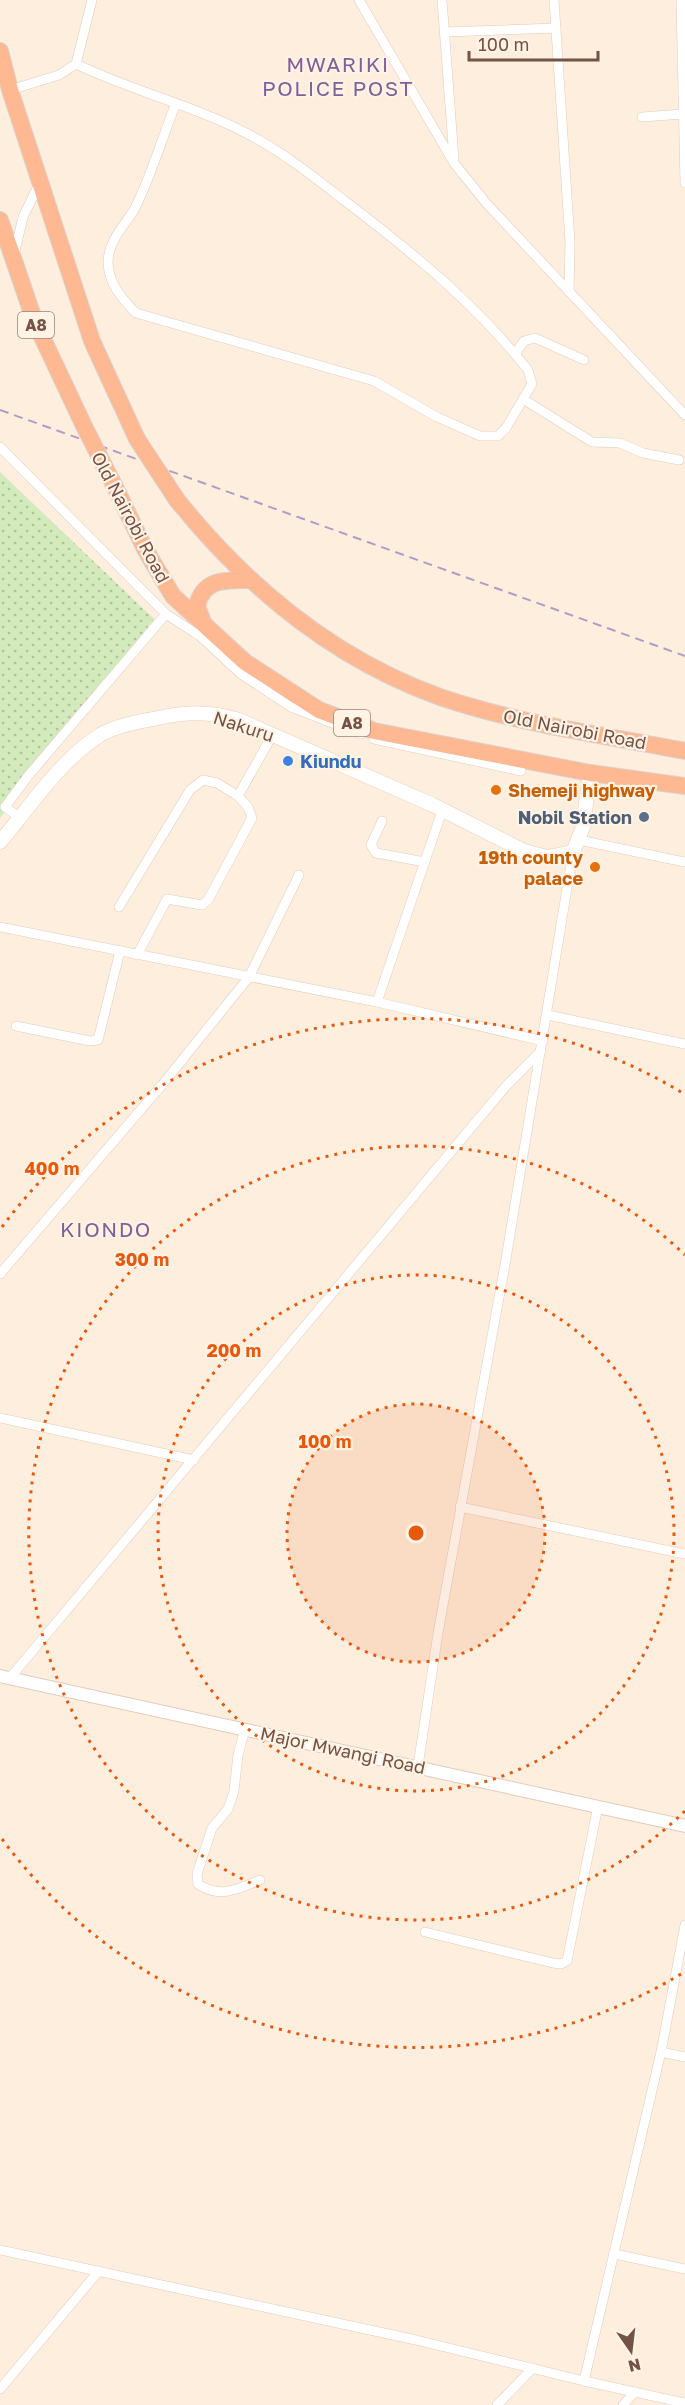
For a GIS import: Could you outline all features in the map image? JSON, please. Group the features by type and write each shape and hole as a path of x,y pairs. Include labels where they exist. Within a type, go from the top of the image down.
{"highway":[{"name":"A8","path":"0,51 10,90 40,182"},
{"name":"Old Nairobi Road","path":"40,182 92,341 137,439 177,500 221,552 250,580 280,606 327,640 413,686 499,714 685,751"},
{"name":"Old Nairobi Road","path":"1,226 47,352 146,551 173,596 259,672 319,710 374,730 590,773 685,786"},
{"path":"203,623 197,606 204,589 215,582 250,580"}],"main road":[{"name":"Nakuru","path":"0,842 56,776 100,735 119,727 175,714 197,712 218,714 273,734 525,851 547,857 576,846"},
{"path":"576,846 590,773"}],"street":[{"path":"10,90 59,75 76,64 92,0"},
{"path":"359,0 454,163 487,204 685,415"},
{"path":"442,0 454,163"},
{"path":"554,0 570,242 569,292"},
{"path":"681,0 685,183"},
{"path":"444,32 556,28"},
{"path":"76,64 107,79 176,103 249,134 304,168 443,278 528,370 532,384 506,428 498,436 480,436 437,417 375,381 136,313 121,298 112,283 108,262 111,248 119,230 133,210 176,103"},
{"path":"642,117 683,114"},
{"path":"13,258 23,217 40,182"},
{"path":"515,354 524,341 536,338 584,360"},
{"path":"523,399 592,442 620,443 643,453 679,460"},
{"path":"0,447 166,614 200,636 241,674 291,707 372,738 521,771"},
{"path":"20,818 3,807 166,614"},
{"path":"238,796 273,734"},
{"path":"119,907 190,790 203,780 217,783 238,796 248,807 252,818 208,900 202,905 167,899 137,955"},
{"path":"377,1002 442,811"},
{"path":"382,821 371,845 376,853 425,862"},
{"path":"418,1766 460,1508 576,846 685,862"},
{"path":"0,1274 162,1085 249,977 299,875"},
{"path":"0,927 377,1002 542,1046"},
{"path":"16,1026 90,1041 98,1040 120,951"},
{"path":"548,1015 685,1044"},
{"path":"5,1678 194,1460 542,1046"},
{"path":"0,1418 194,1460"},
{"path":"460,1508 685,1554"},
{"name":"Major Mwangi Road","path":"5,1678 418,1766 685,1826"},
{"path":"245,1729 238,1755 234,1791 228,1809 212,1828 197,1874 198,1884 208,1891 222,1893 260,1880"},
{"path":"425,1932 553,1963 561,1964 567,1961 598,1806"},
{"path":"584,2381 661,2052 685,1925"},
{"path":"661,2052 685,2057"},
{"path":"0,2250 685,2403"},
{"path":"615,2254 685,2269"},
{"path":"0,2389 98,2272"},
{"path":"497,2405 533,2368"},
{"path":"624,2405 635,2392"}],"green space":[{"path":"0,472 154,619 0,818"}],"railway":[{"path":"0,410 685,656"}],"place":[{"name":"Kiundu","path":"288,761"},
{"name":"Shemeji highway","path":"496,790"},
{"name":"Nobil Station","path":"644,817"},
{"name":"19th county palace","path":"595,867"}],"district":[{"name":"MWARIKI POLICE POST","path":"338,76"},
{"name":"KIONDO","path":"106,1229"}]}
